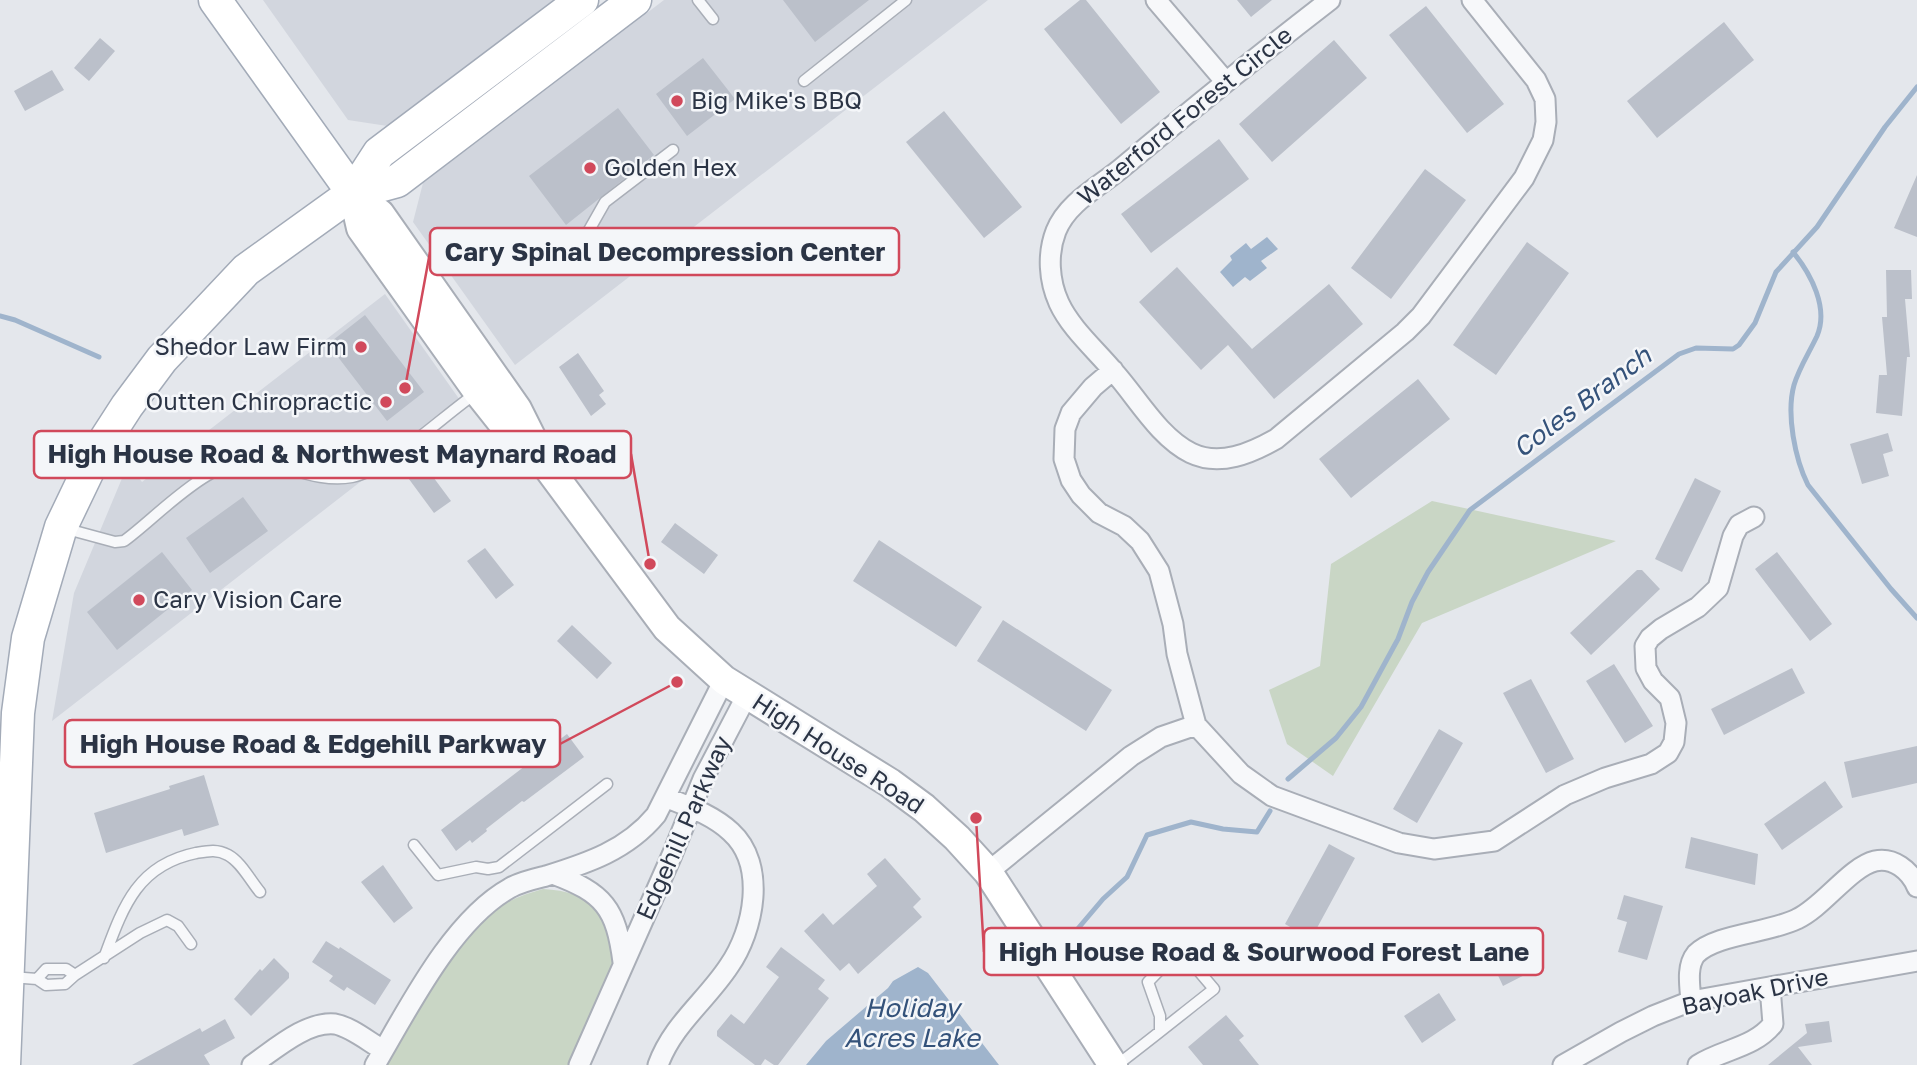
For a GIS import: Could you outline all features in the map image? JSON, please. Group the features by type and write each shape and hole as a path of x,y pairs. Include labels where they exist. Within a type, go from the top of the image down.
{"main road":[{"path":"353,193 379,153 582,0"},
{"path":"4,1065 22,978 18,713 28,639 61,527 96,454 127,405 162,359 246,270 353,193 397,181 635,0"},
{"name":"High House Road","path":"217,1 353,193 380,214 517,409 543,461"},
{"name":"High House Road","path":"353,193 361,228 478,392 501,421 543,461 667,628 735,687 890,783 924,808 988,872 1114,1065"}],"street":[{"path":"1156,0 1225,81"},
{"name":"Waterford Forest Circle","path":"1330,0 1225,81 1070,208 1057,229 1050,267 1052,284 1060,305 1087,342 1161,429 1192,454 1214,459 1235,457 1276,439 1405,332 1421,316 1524,178 1537,156 1545,131 1545,99 1536,80 1472,0"},
{"path":"1113,370 1093,387 1070,413 1065,429 1064,459 1071,480 1081,495 1099,513 1124,526 1150,553 1159,570 1196,725 1241,774 1272,796 1399,844 1434,849 1494,841 1565,795 1605,778 1651,765 1668,753 1674,743 1676,723 1670,698 1653,681 1646,668 1645,646 1655,634 1678,617 1698,607 1718,587 1733,536 1739,525 1754,517"},
{"name":"Edgehill Parkway","path":"379,1058 442,954 478,913 512,886 604,855 628,843 643,830 656,815 735,687"},
{"name":"Edgehill Parkway","path":"579,1065 717,749 735,687"},
{"path":"988,872 1131,756 1161,737 1196,725"},
{"path":"658,1065 664,1049 680,1026 729,966 746,934 754,887 748,860 738,839 729,830 691,808 665,797"},
{"path":"1691,1001 1690,972 1693,958 1705,946 1798,919 1814,909 1865,865 1888,861 1903,867 1917,887"},
{"name":"Edgehill Parkway","path":"553,874 576,882 591,891 604,904 619,932 623,963"},
{"name":"Bayoak Drive","path":"1563,1065 1621,1032 1691,1001 1917,961"},
{"path":"1698,1065 1707,1059 1740,1048 1768,1031 1773,1024 1770,988"},
{"path":"252,1065 304,1029 334,1024 358,1034 379,1058"}],"lane":[{"path":"698,0 713,19"},
{"path":"804,80 906,0"},
{"path":"584,239 605,202 673,150"},
{"path":"61,527 115,542 124,541 201,480 227,466 250,460 320,477 352,477 385,462 478,392"},
{"path":"414,845 438,875 476,867 499,867 607,784"},
{"path":"104,958 118,920 137,888 162,864 179,857 215,850 233,858 260,892"},
{"path":"499,867 512,886"},
{"path":"22,978 46,985 65,984 140,933 167,920 178,926 191,944"},
{"path":"1114,1065 1160,1031 1214,989 1180,949 1148,982 1160,1016 1160,1031"},
{"path":"22,978 46,969 66,969 75,975"}],"shaded area":[{"path":"263,0 558,0 394,127 348,120"},
{"path":"664,0 988,0 515,365 413,222 423,183"},
{"path":"385,294 462,403 52,721 74,593 128,464 142,482"}],"green space":[{"path":"1432,501 1616,541 1422,623 1333,776 1287,744 1269,690 1320,666 1331,564"},
{"path":"543,889 575,895 588,902 605,922 613,951 613,968 571,1065 383,1065 436,978 468,936 503,905"}],"water":[{"path":"1267,237 1278,249 1261,261 1267,268 1250,281 1245,277 1233,287 1220,272 1232,260 1230,256 1246,243 1251,249"},
{"name":"Holiday Acres Lake","path":"918,967 928,973 999,1065 806,1065 826,1041 893,981"}],"building":[{"path":"783,0 869,0 815,42"},
{"path":"1080,0 1086,0 1160,92 1121,124 1044,29"},
{"path":"1237,0 1272,0 1251,17"},
{"path":"1426,6 1504,104 1467,133 1389,35"},
{"path":"1724,22 1754,60 1657,138 1627,101"},
{"path":"100,38 115,51 89,81 74,68"},
{"path":"1334,40 1367,78 1272,162 1239,124"},
{"path":"703,58 735,99 687,136 656,94"},
{"path":"52,70 64,90 25,111 14,91"},
{"name":"Golden Hex","path":"618,108 654,155 566,225 529,176"},
{"path":"944,111 1022,207 984,238 906,142"},
{"path":"1219,139 1249,179 1151,253 1121,214"},
{"path":"1425,169 1466,200 1391,299 1351,268"},
{"path":"1917,175 1917,237 1894,228"},
{"path":"1527,242 1569,273 1496,375 1453,345"},
{"path":"1177,267 1252,349 1329,284 1363,324 1274,399 1228,345 1201,370 1139,302"},
{"path":"1886,270 1911,270 1912,299 1905,299 1910,357 1907,357 1902,416 1876,413 1879,375 1887,375 1882,317 1887,317"},
{"path":"365,315 424,392 387,421 328,344"},
{"path":"578,353 604,391 599,395 606,404 591,416 559,367"},
{"path":"1418,379 1450,419 1351,498 1319,459"},
{"path":"1888,433 1893,451 1883,454 1889,476 1862,484 1850,444"},
{"path":"419,458 451,501 434,513 403,471"},
{"path":"1695,478 1721,491 1682,572 1655,559"},
{"path":"243,497 268,531 210,573 186,538"},
{"path":"675,523 718,555 704,574 661,542"},
{"path":"879,540 982,607 956,647 853,581"},
{"path":"485,548 514,585 496,599 467,561"},
{"path":"162,552 192,590 117,650 87,612"},
{"path":"1777,552 1832,624 1810,641 1755,569"},
{"path":"1637,570 1642,570 1660,589 1591,655 1570,633"},
{"path":"1003,620 1112,690 1086,731 977,661"},
{"path":"572,625 612,663 597,679 557,641"},
{"path":"1614,664 1653,726 1625,743 1586,681"},
{"path":"1792,668 1805,693 1724,735 1711,709"},
{"path":"1531,679 1574,759 1546,773 1503,693"},
{"path":"1439,729 1463,743 1417,823 1393,809"},
{"path":"567,734 584,757 522,801 472,843 470,840 456,851 441,830"},
{"path":"1917,746 1917,783 1852,798 1844,762"},
{"path":"204,775 219,825 184,836 182,829 106,853 94,813 170,789 169,786"},
{"path":"1825,781 1843,807 1782,850 1764,824"},
{"path":"1691,837 1758,854 1755,885 1685,868"},
{"path":"1329,844 1355,858 1311,939 1285,924"},
{"path":"885,858 921,899 913,907 922,917 858,974 849,963 840,971 804,931 823,913 833,925 877,886 867,874"},
{"path":"383,865 413,908 394,923 361,882"},
{"path":"1624,895 1663,906 1647,960 1618,952 1627,922 1617,919"},
{"path":"326,941 391,980 375,1005 347,987 344,991 329,981 333,976 312,962"},
{"path":"781,947 825,980 818,989 829,998 778,1065 765,1059 761,1065 755,1065 717,1036 717,1031 731,1014 744,1024 779,977 766,967"},
{"path":"1530,948 1540,967 1503,986 1494,967"},
{"path":"274,958 289,973 289,978 251,1016 234,999 260,969 262,971"},
{"path":"1439,993 1456,1020 1422,1043 1404,1016"},
{"path":"1226,1015 1244,1036 1239,1040 1259,1065 1203,1065 1188,1047"},
{"path":"225,1019 235,1038 204,1055 210,1065 132,1065 200,1028 202,1032"},
{"path":"1829,1021 1832,1042 1798,1047 1812,1065 1768,1065 1807,1033 1805,1024"}],"waterway":[{"name":"Coles Branch","path":"1288,779 1336,738 1361,707 1398,639 1412,602 1428,572 1470,510 1679,354 1696,348 1733,349 1739,345 1755,323 1776,272 1817,227 1885,127 1917,87"},
{"path":"1793,252 1812,281 1821,314 1817,336 1794,385 1792,397 1791,423 1799,462 1808,485 1917,618"},
{"path":"0,316 99,357"},
{"name":"Coles Branch","path":"1075,932 1103,899 1127,877 1147,835 1191,822 1223,829 1257,832 1270,811"}],"place":[{"name":"Big Mike's BBQ","path":"677,101"},
{"name":"Golden Hex","path":"590,168"},
{"name":"Shedor Law Firm","path":"361,347"},
{"name":"Cary Spinal Decompression Center","path":"405,388"},
{"name":"Outten Chiropractic","path":"386,402"},
{"name":"High House Road & Northwest Maynard Road","path":"650,564"},
{"name":"Cary Vision Care","path":"139,600"},
{"name":"High House Road & Edgehill Parkway","path":"677,682"},
{"name":"High House Road & Sourwood Forest Lane","path":"976,818"}]}
